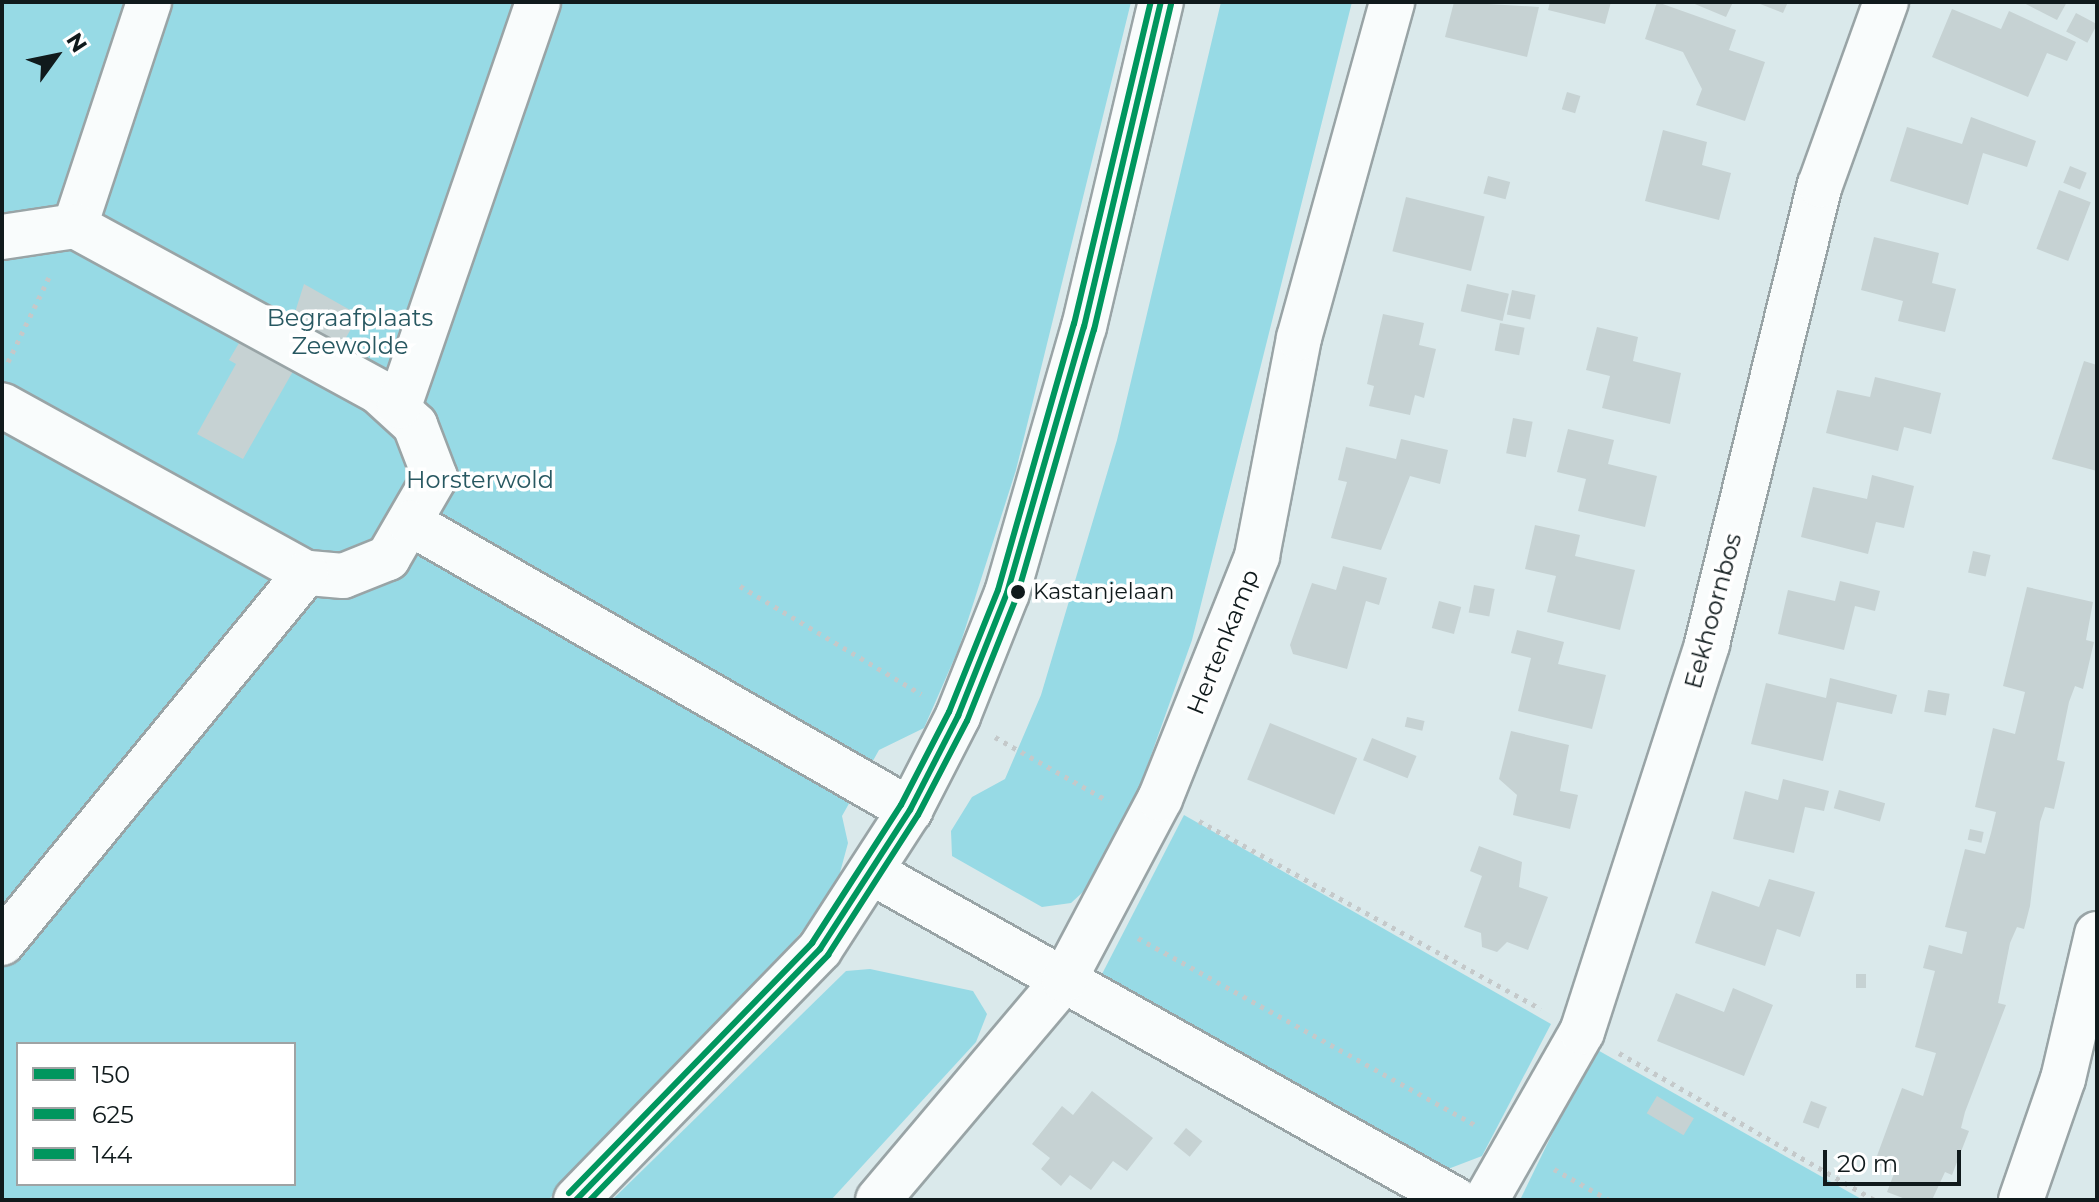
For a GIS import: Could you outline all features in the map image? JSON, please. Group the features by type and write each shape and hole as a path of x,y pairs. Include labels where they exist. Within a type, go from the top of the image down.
{"street":[{"path":"75,226 149,2"},
{"path":"576,1200 820,949 873,873 910,810 958,716 1007,593 1084,327 1161,2"},
{"name":"Hertenkamp","path":"878,1200 1064,980 1160,799 1257,556 1299,338 1392,2"},
{"name":"Eekhoornbos","path":"1486,1200 1518,1149 1582,1032 1707,644 1820,185 1886,2"},
{"path":"399,406 536,3"},
{"path":"2,237 75,226 399,406 415,425 435,477 388,558 343,576 306,573 2,405"},
{"path":"410,523 910,810"},
{"path":"2,943 306,573"},
{"path":"873,873 1456,1200"},
{"path":"2021,1200 2063,1079 2097,934"}],"path":[{"path":"2,373 75,226"},
{"path":"740,586 958,716 1128,812 1160,799 1582,1032 1875,1200"},
{"path":"1099,916 1609,1200"}],"green space":[{"name":"Horsterwold","path":"2,2 1131,2 1016,470 959,648 924,728 879,750 842,816 848,843 835,891 728,1021 548,1200 2,1200"},
{"path":"1221,2 1352,2 1192,640 1143,778 1096,880 1071,903 1042,907 952,856 951,831 972,797 1005,779 1041,695 1117,440"},
{"path":"1184,815 1551,1024 1482,1156 1448,1169 1102,974"},
{"path":"870,969 973,991 987,1014 976,1042 831,1200 612,1200 846,971"},
{"path":"1594,1048 1863,1200 1520,1200"}],"building":[{"path":"1454,2 1539,7 1527,57 1445,37"},
{"path":"1550,2 1611,2 1605,24 1548,10"},
{"path":"1657,2 1736,30 1729,50 1765,62 1745,121 1696,105 1702,89 1683,52 1645,39"},
{"path":"1690,2 1733,2 1726,17"},
{"path":"1755,2 1788,2 1783,13"},
{"path":"2022,2 2067,2 2057,20"},
{"path":"1952,9 2001,29 2009,11 2076,42 2067,61 2047,53 2028,97 1932,57"},
{"path":"2076,13 2097,24 2087,43 2066,32"},
{"path":"1567,92 1580,96 1575,113 1562,109"},
{"path":"1971,117 2036,141 2027,167 1983,153 1968,205 1890,181 1907,127 1962,144"},
{"path":"1663,130 1707,142 1702,165 1731,173 1719,220 1645,201"},
{"path":"2070,166 2087,173 2080,189 2063,183"},
{"path":"1488,176 1510,182 1506,199 1483,193"},
{"path":"2059,190 2091,202 2068,261 2036,249"},
{"path":"1406,197 1485,217 1471,271 1392,251"},
{"path":"1874,237 1939,253 1932,283 1956,289 1945,332 1898,321 1903,301 1861,290"},
{"path":"304,284 359,315 336,355 290,328"},
{"path":"1467,284 1509,294 1503,321 1461,311"},
{"path":"1512,290 1535,295 1530,319 1507,314"},
{"path":"1383,314 1424,323 1419,345 1436,349 1424,398 1415,395 1410,415 1369,406 1374,386 1367,384"},
{"path":"1500,323 1525,328 1519,355 1495,350"},
{"path":"1597,327 1638,337 1633,361 1681,373 1670,424 1602,408 1610,376 1586,370"},
{"path":"239,343 296,366 243,459 197,434 236,364 229,360"},
{"path":"2084,361 2097,365 2097,471 2052,459"},
{"path":"1875,377 1941,393 1931,434 1904,427 1898,451 1826,433 1837,390 1870,397"},
{"path":"1513,418 1533,422 1526,457 1506,453"},
{"path":"1568,429 1614,440 1608,464 1657,476 1645,527 1578,511 1586,479 1557,472"},
{"path":"1401,439 1448,450 1440,484 1410,476 1381,550 1331,538 1347,482 1338,480 1346,447 1396,459"},
{"path":"1872,475 1914,486 1904,528 1876,522 1868,554 1801,537 1813,487 1867,499"},
{"path":"1535,525 1580,535 1575,556 1635,570 1620,630 1547,612 1556,576 1525,569"},
{"path":"1973,551 1991,555 1986,576 1968,572"},
{"path":"1343,566 1387,578 1379,605 1366,601 1347,669 1293,654 1290,645 1312,583 1336,590"},
{"path":"1840,581 1880,591 1875,611 1855,606 1844,650 1778,634 1788,590 1835,601"},
{"path":"1474,585 1495,589 1489,616 1469,612"},
{"path":"2027,587 2093,602 2086,640 2094,642 2083,689 2075,686 2069,702 2057,760 2065,762 2054,809 2045,807 2040,822 2030,906 2024,929 2017,927 2010,943 1998,1003 2006,1005 1965,1112 1961,1128 1969,1131 1952,1175 1945,1172 1932,1200 1908,1200 1887,1192 1895,1171 1874,1164 1902,1088 1923,1096 1936,1053 1915,1047 1935,971 1923,968 1929,945 1962,954 1967,932 1945,927 1965,849 1985,854 1991,833 1996,812 1975,807 1993,728 2015,734 2025,692 2003,686"},
{"path":"1439,601 1461,607 1454,634 1432,628"},
{"path":"1517,630 1564,642 1558,664 1606,675 1592,729 1518,711 1531,658 1511,653"},
{"path":"1830,678 1897,695 1892,714 1837,702 1823,761 1751,744 1766,683 1826,698"},
{"path":"1928,690 1950,694 1946,715 1924,712"},
{"path":"1407,717 1425,721 1422,731 1405,727"},
{"path":"1270,723 1357,758 1334,815 1247,780"},
{"path":"1511,731 1569,745 1560,791 1578,795 1570,829 1513,815 1517,795 1499,779"},
{"path":"1372,738 1417,756 1408,778 1363,760"},
{"path":"1783,779 1829,791 1824,811 1805,807 1794,853 1733,839 1745,791 1778,800"},
{"path":"1839,790 1885,803 1880,821 1834,808"},
{"path":"1970,829 1984,832 1981,843 1968,840"},
{"path":"1479,846 1522,862 1519,887 1548,897 1528,950 1507,942 1497,952 1482,947 1481,933 1464,927 1482,876 1470,871"},
{"path":"1769,879 1815,892 1800,937 1777,929 1765,966 1695,943 1712,891 1759,907"},
{"path":"1856,974 1866,974 1866,988 1856,988"},
{"path":"1733,988 1773,1005 1744,1076 1657,1041 1676,993 1724,1012"},
{"path":"1092,1091 1153,1138 1127,1171 1113,1161 1091,1190 1070,1175 1061,1186 1041,1169 1050,1158 1032,1144 1062,1106 1073,1115"},
{"path":"1657,1096 1694,1118 1684,1135 1647,1113"},
{"path":"1811,1101 1827,1107 1819,1129 1803,1122"},
{"path":"1186,1128 1202,1141 1190,1157 1173,1144"}],"transit line":[{"name":"144","path":"569,1193 812,943 901,805 949,712 998,590 1074,324 1151,2"},
{"name":"150","path":"576,1200 820,949 910,810 958,716 1007,593 1084,327 1161,2"},
{"name":"625","path":"590,1200 828,955 918,815 967,721 1017,596 1094,330 1171,4"}],"place":[{"name":"Kastanjelaan","path":"1018,592"}],"park label":[{"name":"Begraafplaats Zeewolde","path":"350,332"}]}
